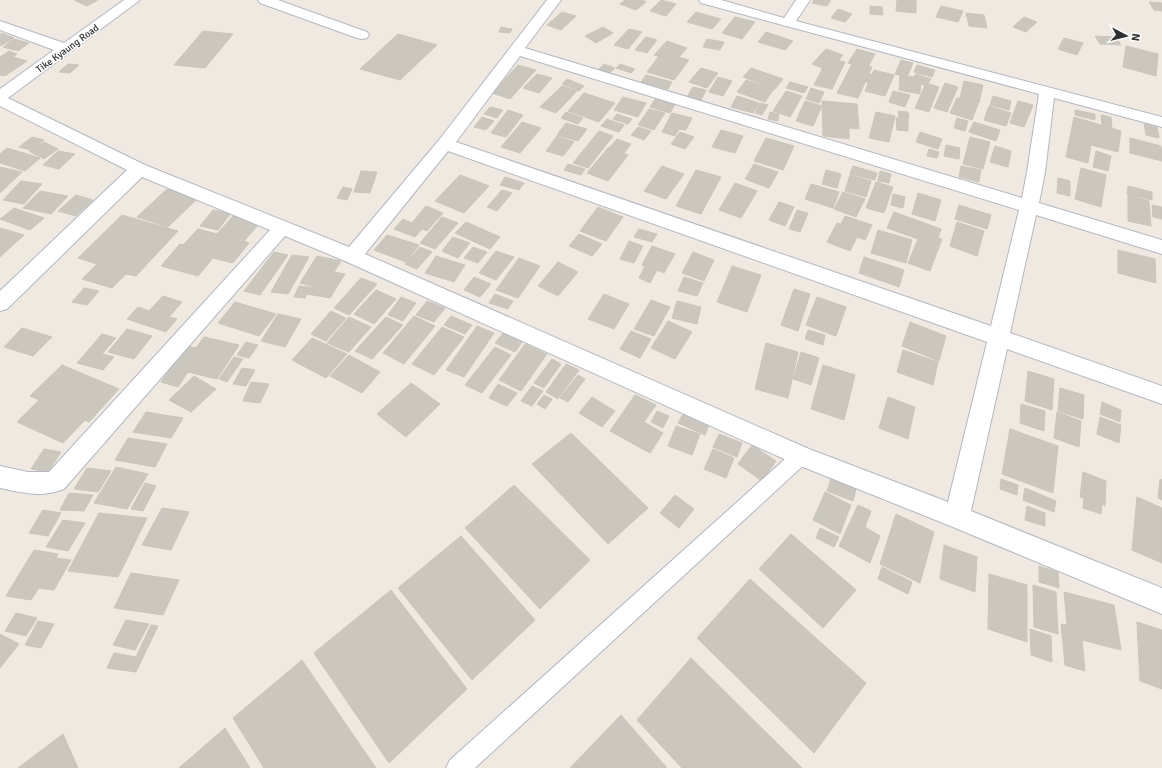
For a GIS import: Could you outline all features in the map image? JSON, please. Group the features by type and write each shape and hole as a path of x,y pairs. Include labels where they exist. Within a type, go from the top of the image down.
{"street":[{"name":"Tike Kyaung Road","path":"0,96 133,0"},
{"path":"265,0 305,8 362,34"},
{"path":"352,256 444,144 554,0"},
{"path":"706,0 788,24 1162,122"},
{"path":"788,24 803,0"},
{"path":"0,26 66,49"},
{"path":"516,50 1162,247"},
{"path":"957,517 1029,207 1036,172 1047,91"},
{"path":"0,100 139,170 352,256 801,456 957,517 1162,601"},
{"path":"444,144 1162,395"},
{"path":"0,304 139,170"},
{"path":"0,477 41,484 50,484 56,480 282,228"}],"lane":[{"path":"458,768 801,456"}],"building":[{"path":"74,0 98,0 87,6"},
{"path":"625,0 642,0 646,2 636,10 620,4"},
{"path":"661,0 676,4 666,16 650,11"},
{"path":"814,0 831,0 827,6 812,3"},
{"path":"897,0 916,0 916,13 896,11"},
{"path":"1149,2 1162,3 1162,11 1154,10"},
{"path":"870,6 882,7 883,15 870,14"},
{"path":"941,6 963,11 958,22 936,17"},
{"path":"838,9 852,14 845,22 831,18"},
{"path":"562,12 576,16 561,30 547,25"},
{"path":"696,12 721,19 712,29 687,22"},
{"path":"966,13 984,15 987,28 969,26"},
{"path":"735,17 755,22 742,39 722,33"},
{"path":"1024,17 1037,22 1026,32 1013,27"},
{"path":"501,27 512,29 510,33 499,32"},
{"path":"603,27 613,33 596,43 585,36"},
{"path":"629,29 642,32 628,49 614,45"},
{"path":"203,31 233,34 205,68 174,65"},
{"path":"766,32 793,41 785,50 758,42"},
{"path":"1,33 14,38 0,46"},
{"path":"398,34 437,45 400,80 360,69"},
{"path":"1095,36 1116,37 1121,45 1100,44"},
{"path":"646,37 657,40 647,53 635,50"},
{"path":"1064,38 1083,43 1077,55 1058,49"},
{"path":"14,39 29,43 18,51 3,47"},
{"path":"707,39 724,42 720,50 703,47"},
{"path":"667,41 687,48 675,62 654,55"},
{"path":"1126,46 1158,54 1156,76 1123,67"},
{"path":"826,49 843,55 830,71 812,64"},
{"path":"857,49 875,54 867,69 848,63"},
{"path":"9,51 17,54 13,57 27,61 5,76 0,75 0,63 2,62 0,61 0,57"},
{"path":"662,52 689,60 674,80 647,72"},
{"path":"828,58 845,62 832,89 814,85"},
{"path":"901,60 913,63 907,77 895,74"},
{"path":"853,62 872,67 858,98 837,93"},
{"path":"68,64 79,65 70,73 59,72"},
{"path":"604,64 615,68 607,76 596,72"},
{"path":"620,64 635,69 631,73 616,68"},
{"path":"518,65 536,70 510,99 492,93"},
{"path":"917,65 935,70 932,77 914,72"},
{"path":"701,68 718,73 707,88 689,82"},
{"path":"751,68 783,79 775,89 743,77"},
{"path":"874,70 894,75 885,96 865,91"},
{"path":"862,72 875,75 871,83 857,80"},
{"path":"537,74 552,78 539,93 523,88"},
{"path":"916,74 931,79 926,86 910,81"},
{"path":"646,75 672,82 668,89 641,82"},
{"path":"900,75 921,78 920,94 899,90"},
{"path":"718,77 732,81 723,96 709,92"},
{"path":"567,79 584,86 579,91 562,84"},
{"path":"746,80 774,89 765,102 737,92"},
{"path":"964,81 983,85 979,103 960,98"},
{"path":"790,82 808,87 804,93 786,88"},
{"path":"926,83 939,87 929,112 915,108"},
{"path":"945,83 958,87 947,112 934,108"},
{"path":"562,86 577,91 556,113 540,107"},
{"path":"693,87 706,90 701,100 687,97"},
{"path":"811,88 824,92 819,103 806,99"},
{"path":"786,91 802,96 790,117 773,111"},
{"path":"893,91 910,95 905,107 889,102"},
{"path":"584,93 615,103 599,122 568,111"},
{"path":"737,96 759,103 753,113 731,107"},
{"path":"993,96 1011,101 1009,110 990,105"},
{"path":"623,97 646,103 638,117 614,110"},
{"path":"957,98 978,104 972,120 950,113"},
{"path":"655,99 675,104 670,113 650,107"},
{"path":"805,101 822,106 813,126 796,121"},
{"path":"822,101 857,104 859,129 849,128 849,139 823,136"},
{"path":"1018,101 1033,105 1024,127 1010,123"},
{"path":"760,103 768,105 762,115 755,113"},
{"path":"989,106 1011,113 1006,126 984,120"},
{"path":"490,107 503,110 497,118 484,114"},
{"path":"649,109 665,113 654,130 638,125"},
{"path":"508,110 523,115 506,137 491,133"},
{"path":"1075,110 1095,114 1095,120 1075,115"},
{"path":"898,111 908,112 909,119 899,118"},
{"path":"566,112 583,118 578,124 561,118"},
{"path":"770,112 779,114 778,121 768,119"},
{"path":"876,112 895,116 889,142 869,138"},
{"path":"672,113 692,118 686,130 679,129 675,136 662,132"},
{"path":"617,114 632,119 628,124 613,119"},
{"path":"1101,115 1111,117 1112,127 1102,125"},
{"path":"482,117 494,121 486,130 474,127"},
{"path":"1074,117 1121,131 1118,152 1091,145 1088,163 1066,157"},
{"path":"896,118 908,120 908,131 897,130"},
{"path":"957,118 968,121 965,131 954,128"},
{"path":"607,119 624,125 619,132 601,126"},
{"path":"522,122 541,128 520,153 501,147"},
{"path":"974,122 1000,130 996,141 969,132"},
{"path":"566,123 587,129 578,141 557,135"},
{"path":"1144,124 1157,127 1159,138 1146,135"},
{"path":"638,127 651,131 644,140 631,135"},
{"path":"721,130 743,136 735,153 712,147"},
{"path":"599,131 613,136 588,168 573,163"},
{"path":"680,132 694,137 685,149 671,144"},
{"path":"920,132 942,139 938,149 916,142"},
{"path":"557,136 574,142 563,156 546,151"},
{"path":"32,137 44,140 31,150 19,147"},
{"path":"970,137 990,142 983,169 963,164"},
{"path":"766,138 794,146 783,170 754,161"},
{"path":"1130,138 1161,146 1162,161 1130,153"},
{"path":"617,139 631,144 624,153 628,155 608,181 587,173 608,148"},
{"path":"44,142 58,149 44,159 29,151"},
{"path":"946,145 960,148 959,159 944,156"},
{"path":"995,146 1011,151 1008,167 990,162"},
{"path":"7,148 40,158 25,171 0,163 0,154"},
{"path":"929,149 939,152 937,158 927,156"},
{"path":"58,151 75,154 59,169 43,165"},
{"path":"1096,151 1111,156 1108,171 1093,167"},
{"path":"568,164 585,169 581,175 564,170"},
{"path":"754,164 778,172 769,188 745,179"},
{"path":"662,166 684,174 666,199 644,191"},
{"path":"853,166 877,173 875,180 850,174"},
{"path":"961,166 981,170 979,182 959,177"},
{"path":"0,167 22,172 0,193"},
{"path":"1081,168 1106,175 1101,207 1075,199"},
{"path":"696,170 721,177 701,214 676,206"},
{"path":"826,170 841,174 837,188 822,184"},
{"path":"361,171 377,172 370,193 354,192"},
{"path":"880,171 891,174 889,183 878,181"},
{"path":"460,175 489,186 464,213 435,201"},
{"path":"850,175 871,181 866,197 845,191"},
{"path":"505,177 524,183 519,190 500,185"},
{"path":"1058,178 1070,181 1070,196 1057,193"},
{"path":"21,181 42,184 24,204 3,200"},
{"path":"876,182 893,187 884,213 866,208"},
{"path":"735,183 757,191 741,218 719,210"},
{"path":"811,184 839,192 833,208 805,199"},
{"path":"1128,186 1152,192 1152,200 1127,194"},
{"path":"343,187 352,189 347,200 337,198"},
{"path":"167,189 197,199 168,227 137,217"},
{"path":"502,190 512,193 497,211 487,207"},
{"path":"40,191 68,196 51,214 23,208"},
{"path":"843,192 865,199 856,217 834,209"},
{"path":"918,193 941,200 935,221 912,214"},
{"path":"893,194 905,197 903,208 891,205"},
{"path":"76,195 93,200 76,216 58,211"},
{"path":"1128,195 1149,201 1151,226 1128,221"},
{"path":"779,202 794,207 785,226 769,220"},
{"path":"959,205 991,215 987,229 955,219"},
{"path":"1152,205 1162,207 1162,219 1153,217"},
{"path":"426,206 443,213 427,231 422,229 415,237 394,229 403,219 412,223"},
{"path":"598,207 623,217 606,241 580,231"},
{"path":"14,208 44,218 30,230 0,219"},
{"path":"213,210 231,213 218,230 200,226"},
{"path":"797,210 808,213 800,232 789,229"},
{"path":"894,212 941,229 938,238 942,239 930,271 908,263 918,239 887,228"},
{"path":"122,215 178,231 136,276 126,274 112,288 82,279 97,264 78,258"},
{"path":"233,216 260,223 244,241 249,243 233,263 213,258 198,276 161,266 180,244 183,245 198,229 217,234"},
{"path":"845,216 872,225 865,240 857,237 850,251 827,242 837,223 841,224"},
{"path":"442,217 458,223 435,249 420,243"},
{"path":"466,222 500,237 490,249 455,233"},
{"path":"957,222 984,231 977,256 950,246"},
{"path":"0,228 24,235 0,257"},
{"path":"639,229 657,234 652,242 634,237"},
{"path":"878,230 912,240 906,263 871,253"},
{"path":"579,234 602,244 592,256 569,246"},
{"path":"387,235 419,245 406,262 374,250"},
{"path":"453,237 470,243 458,258 442,251"},
{"path":"629,241 643,246 634,263 620,259"},
{"path":"652,246 675,254 664,273 657,270 650,283 639,278 645,266 642,265"},
{"path":"420,247 432,252 417,269 405,264"},
{"path":"473,247 487,252 478,263 464,258"},
{"path":"1118,250 1155,259 1156,283 1118,273"},
{"path":"496,251 514,257 496,280 479,273"},
{"path":"274,252 288,255 260,295 244,291"},
{"path":"693,252 714,260 704,281 682,273"},
{"path":"292,255 309,257 288,294 271,292"},
{"path":"317,256 341,261 334,272 345,274 330,298 307,294 312,286 300,283"},
{"path":"436,256 465,265 454,282 425,273"},
{"path":"864,257 904,270 899,287 859,273"},
{"path":"519,258 540,266 518,298 496,290"},
{"path":"558,262 578,272 558,296 538,286"},
{"path":"732,266 761,275 747,312 717,302"},
{"path":"474,277 491,284 480,297 464,290"},
{"path":"684,277 703,283 697,296 678,291"},
{"path":"361,278 377,284 349,315 334,308"},
{"path":"299,286 310,287 305,298 294,297"},
{"path":"84,288 99,291 87,305 72,302"},
{"path":"794,289 810,294 798,331 781,325"},
{"path":"376,290 396,299 374,324 354,314"},
{"path":"495,294 513,301 508,309 489,303"},
{"path":"604,294 629,304 614,329 588,319"},
{"path":"163,296 182,302 169,317 177,319 166,332 127,319 138,307 149,311"},
{"path":"401,297 416,303 403,321 388,315"},
{"path":"817,297 846,307 836,336 806,325"},
{"path":"651,300 670,307 654,336 634,329"},
{"path":"427,301 445,308 434,322 416,315"},
{"path":"677,301 701,307 697,324 672,318"},
{"path":"235,302 276,314 259,336 218,323"},
{"path":"331,311 346,318 326,341 311,334"},
{"path":"278,314 301,319 285,347 261,341"},
{"path":"414,316 435,326 404,364 383,353"},
{"path":"451,316 472,325 465,334 444,325"},
{"path":"349,317 371,327 349,352 327,343"},
{"path":"386,317 403,325 372,359 355,351"},
{"path":"668,321 692,332 675,359 651,348"},
{"path":"910,322 946,336 939,361 902,346"},
{"path":"477,326 494,333 464,377 446,370"},
{"path":"442,327 464,337 434,375 412,364"},
{"path":"22,328 52,337 33,356 4,347"},
{"path":"127,329 152,336 134,359 108,352"},
{"path":"808,330 825,335 823,345 805,339"},
{"path":"631,331 651,339 640,358 620,349"},
{"path":"504,332 523,341 515,352 495,343"},
{"path":"102,334 116,338 102,354 114,357 103,370 77,363"},
{"path":"204,337 239,345 217,379 188,372 178,387 161,382 186,346 196,348"},
{"path":"312,338 347,354 326,378 292,360"},
{"path":"246,342 258,345 249,358 237,355"},
{"path":"766,343 798,352 788,398 755,389"},
{"path":"525,344 547,354 521,391 499,380"},
{"path":"495,347 511,355 482,393 465,385"},
{"path":"903,350 938,362 933,385 897,372"},
{"path":"801,352 819,358 811,385 793,379"},
{"path":"349,355 380,372 362,393 330,376"},
{"path":"234,357 243,359 227,382 219,379"},
{"path":"552,359 561,364 544,388 534,383"},
{"path":"566,364 579,370 558,399 546,392"},
{"path":"62,365 119,389 89,422 85,420 63,443 17,422 39,400 30,396"},
{"path":"823,365 855,375 844,420 811,409"},
{"path":"242,368 255,370 246,386 233,384"},
{"path":"1028,371 1054,379 1052,410 1025,401"},
{"path":"578,375 585,379 568,402 560,398"},
{"path":"194,376 216,389 191,412 169,400"},
{"path":"251,382 269,384 260,403 243,401"},
{"path":"411,383 440,404 406,437 377,414"},
{"path":"498,384 517,393 507,406 489,398"},
{"path":"532,386 543,391 532,406 521,401"},
{"path":"1060,388 1084,395 1083,419 1058,411"},
{"path":"544,395 552,399 545,409 537,404"},
{"path":"635,395 656,405 644,422 663,433 650,453 610,431"},
{"path":"592,397 615,411 602,427 579,413"},
{"path":"888,397 915,407 908,439 879,428"},
{"path":"1102,402 1121,410 1120,422 1100,414"},
{"path":"1021,404 1045,411 1044,431 1020,423"},
{"path":"657,411 669,416 663,428 651,422"},
{"path":"146,412 183,418 171,438 133,432"},
{"path":"1057,412 1081,421 1079,447 1054,438"},
{"path":"683,414 709,425 705,435 678,423"},
{"path":"1100,417 1121,425 1119,443 1097,434"},
{"path":"676,426 700,434 692,455 668,446"},
{"path":"1010,429 1058,446 1053,493 1002,474"},
{"path":"571,433 648,508 608,544 532,464"},
{"path":"719,434 742,443 737,457 713,447"},
{"path":"128,438 167,444 155,467 115,460"},
{"path":"752,445 776,461 762,481 738,464"},
{"path":"44,449 61,452 48,472 31,469"},
{"path":"713,449 734,458 726,478 704,469"},
{"path":"116,467 148,474 127,509 94,503"},
{"path":"87,468 111,471 98,492 74,489"},
{"path":"1083,472 1106,481 1105,506 1102,504 1101,514 1083,508 1084,498 1080,497"},
{"path":"831,479 856,489 853,501 827,491"},
{"path":"1001,479 1018,485 1017,495 1000,489"},
{"path":"1160,479 1162,480 1162,500 1158,498"},
{"path":"145,483 156,486 143,511 131,509"},
{"path":"514,485 590,560 540,609 465,528"},
{"path":"1025,488 1056,501 1054,512 1023,500"},
{"path":"825,492 851,505 840,534 813,520"},
{"path":"69,493 93,495 84,511 60,510"},
{"path":"675,495 694,509 679,528 660,513"},
{"path":"1137,497 1162,508 1162,563 1132,550"},
{"path":"858,505 871,511 865,527 880,536 870,563 839,546"},
{"path":"1027,506 1045,513 1045,526 1025,520"},
{"path":"162,508 189,512 171,550 142,545"},
{"path":"43,510 61,513 48,536 29,533"},
{"path":"99,513 147,518 118,577 68,571"},
{"path":"896,514 934,532 920,583 880,564"},
{"path":"63,520 85,523 68,551 46,547"},
{"path":"820,528 839,537 834,547 816,538"},
{"path":"791,534 856,590 823,628 759,569"},
{"path":"461,536 535,620 472,680 398,588"},
{"path":"944,545 977,557 975,592 940,579"},
{"path":"34,550 58,554 56,558 71,560 54,590 39,588 31,600 6,596"},
{"path":"1039,566 1058,572 1059,588 1039,582"},
{"path":"882,567 912,582 908,594 878,579"},
{"path":"131,573 179,580 163,615 114,608"},
{"path":"989,574 1027,585 1027,642 988,629"},
{"path":"750,579 866,683 814,753 697,638"},
{"path":"1033,585 1056,592 1058,634 1034,627"},
{"path":"391,590 467,689 389,763 314,653"},
{"path":"1064,592 1114,605 1121,650 1082,640 1085,671 1065,665 1061,624 1067,625"},
{"path":"16,613 37,618 26,636 5,631"},
{"path":"126,620 149,624 135,650 113,645"},
{"path":"38,621 54,624 41,648 25,645"},
{"path":"1137,622 1162,630 1162,689 1140,681"},
{"path":"151,625 158,626 136,672 107,668 114,653 136,657"},
{"path":"1030,629 1051,636 1052,662 1031,655"},
{"path":"0,634 19,644 0,668"},
{"path":"691,658 802,768 682,768 637,720"},
{"path":"302,660 376,768 264,768 233,718"},
{"path":"621,715 667,768 570,768"},
{"path":"225,728 250,768 179,768"},
{"path":"63,734 78,768 18,768"}]}
